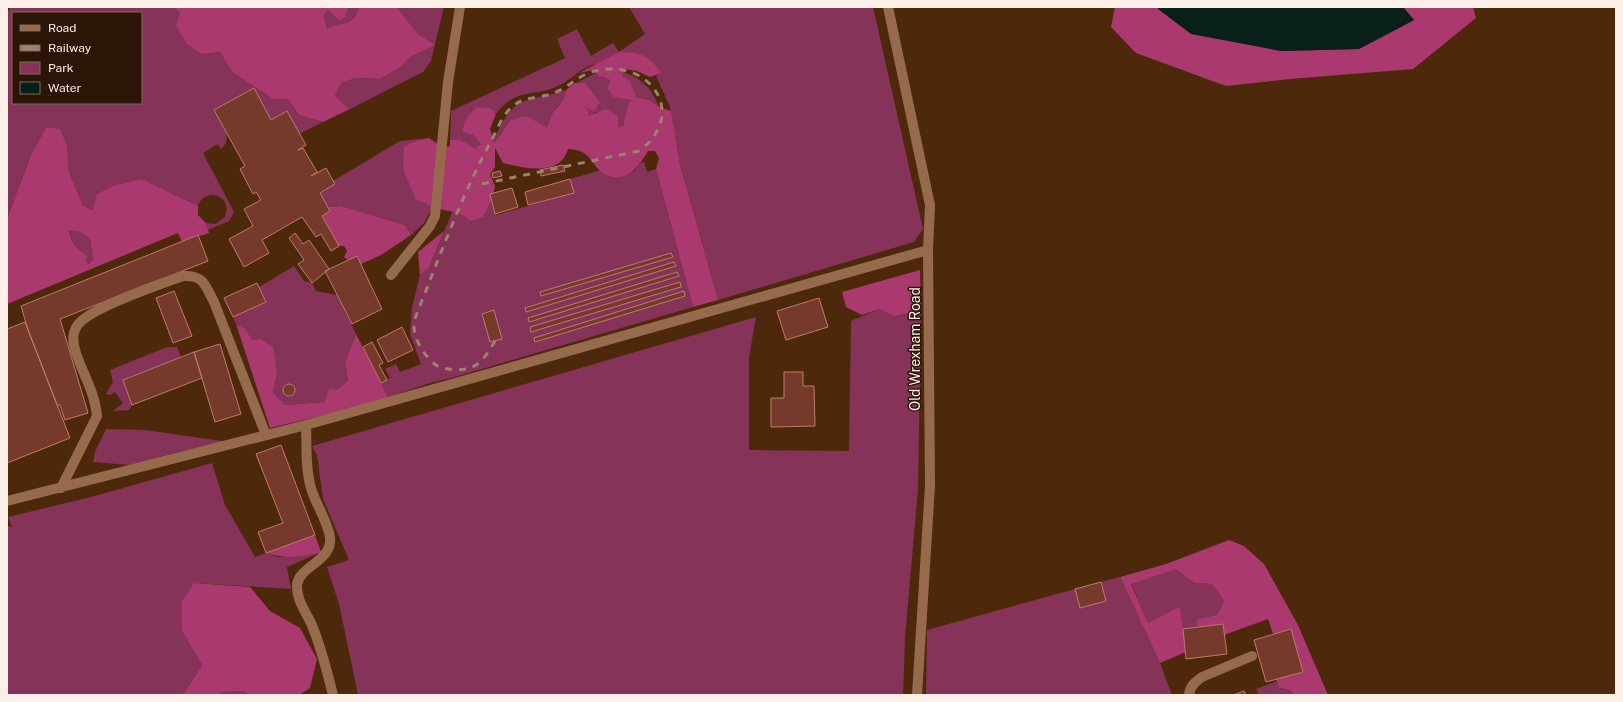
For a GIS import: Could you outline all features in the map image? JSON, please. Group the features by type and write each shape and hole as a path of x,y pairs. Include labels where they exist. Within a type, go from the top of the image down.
{"street":[{"path":"391,275 430,226 435,216 448,82 460,7"},
{"name":"Old Wrexham Road","path":"888,7 930,205 928,250 930,486 917,695"},
{"path":"7,501 306,425 928,250"},
{"path":"61,488 97,416 96,403 75,352 73,336 76,326 83,319 117,301 183,276 195,275 202,281 214,302 266,435"},
{"path":"306,425 307,470 310,487 330,538 328,551 303,575 297,584 298,598 313,626 321,649 333,695"},
{"path":"1189,695 1194,682 1202,677 1252,656"}],"green space":[{"path":"11,7 174,7 181,13 202,54 220,52 232,72 273,99 288,99 299,115 323,122 299,134 287,111 271,120 254,88 214,110 223,124 227,135 227,140 221,149 218,144 203,153 234,212 229,221 208,230 206,223 215,224 225,217 227,208 222,199 218,196 209,195 204,197 198,206 142,179 93,210 83,206 69,172 67,146 46,127 30,157 7,219 7,13"},
{"path":"348,7 358,7 355,17 351,21 331,27 327,30 324,15 328,10 346,17"},
{"path":"397,7 444,7 435,45 417,33"},
{"path":"629,7 873,7 923,229 914,242 718,300 680,164 670,107 656,76 661,72 613,65 592,65 560,85 512,99 496,114 491,108 473,135 481,144 475,148 459,139 450,140 451,111 565,58 557,39 577,29 591,56 613,43 619,52 645,34"},
{"path":"435,45 431,61 423,72 350,109 335,96 341,83 356,78 380,79 399,68 412,56"},
{"path":"623,72 636,77 646,85 659,107 650,100 636,97 622,76"},
{"path":"596,73 603,78 611,79 632,100 628,103 623,126 618,127 597,112 589,117 585,83 576,83"},
{"path":"566,90 564,97 553,112 547,127 539,123 502,131 494,144 493,141 501,125 515,106 531,99"},
{"path":"429,138 413,142 433,206 424,223 411,235 405,225 341,206 328,207 320,193 335,184 333,181 400,141"},
{"path":"644,162 647,172 656,169 693,307 448,379 433,382 388,397 381,383 390,378 385,369 396,364 400,372 421,364 410,334 412,307 420,275 429,268 453,210 464,215 483,217 492,200 496,215 573,193 570,179 601,170 603,173 634,171 640,163","holes":["494,310 502,339 491,342 482,314"]},
{"path":"69,229 81,232 90,239 93,259 89,264 86,262 87,256 72,241"},
{"path":"294,266 304,281 312,283 316,291 337,295 356,334 345,362 348,381 325,402 285,405 273,392 277,373 252,340 246,329 236,324 233,317 266,302 259,287"},
{"path":"879,309 894,316 921,311 918,489 905,638 903,695 358,695 339,604 327,567 349,560 323,499 317,455 312,446 756,317 749,357 749,450 849,451 851,321"},
{"path":"167,347 177,347 181,357 123,380 132,405 129,410 113,411 123,403 115,392 110,395 106,394 113,382 110,370"},
{"path":"106,429 145,430 229,442 182,451 129,465 93,462 95,452"},
{"path":"212,463 225,505 255,557 266,553 278,557 321,552 287,567 291,589 194,583 182,631 202,665 183,695 7,695 7,526 12,527 8,517 91,497"},
{"path":"1176,568 1194,583 1212,584 1224,601 1217,615 1197,619 1197,627 1183,629 1180,606 1148,623 1131,583"},
{"path":"1120,577 1160,663 1172,695 926,695 927,630 1075,589 1080,608 1106,601 1101,582"},
{"path":"1277,681 1279,688 1290,690 1294,695 1259,695 1256,689"},
{"path":"242,691 249,695 218,695 222,692"}],"shaded area":[{"path":"174,7 348,7 346,17 339,20 328,10 324,15 327,29 351,20 355,17 358,7 397,7 417,33 435,45 412,56 399,68 380,79 356,78 341,83 335,96 350,109 323,122 299,115 288,99 273,99 232,72 220,52 202,54 187,44 176,26 180,13"},
{"path":"1115,7 1159,7 1159,9 1281,51 1359,49 1414,20 1403,7 1473,7 1476,18 1413,69 1226,86 1136,53 1111,27"},
{"path":"619,52 638,54 648,58 661,73 650,77 637,71 625,69 622,76 630,81 636,97 650,100 659,107 671,111 680,164 718,300 693,307 656,169 659,158 655,151 648,151 640,163 630,173 618,177 603,173 586,154 576,150 568,149 564,158 558,164 550,167 531,168 503,163 495,148 495,167 490,174 495,186 492,200 483,217 470,221 458,213 441,209 416,200 403,169 404,147 413,142 429,138 444,148 450,146 450,140 459,139 475,148 481,144 473,135 463,132 464,124 467,118 477,107 491,108 496,114 490,129 494,143 511,120 526,116 547,127 553,112 563,100 566,90 575,83 585,83 600,102 594,111 587,108 589,116 606,109 618,116 618,127 623,126 628,103 632,100 614,97 607,88 611,80 599,76 593,70 579,73"},
{"path":"46,127 60,129 67,146 69,172 83,206 93,210 97,194 113,186 142,179 198,206 198,215 206,223 209,233 182,242 178,233 7,304 7,219 30,157","holes":["69,230 81,232 90,239 93,259 89,264 86,262 87,256 72,241"]},
{"path":"341,206 405,225 411,235 381,255 361,264 357,256 348,260 344,257 347,251 344,246 339,246 322,216 330,211 328,207"},
{"path":"444,231 429,268 420,275 418,252"},
{"path":"920,270 921,311 894,316 879,309 862,315 846,307 842,292"},
{"path":"236,324 246,329 252,340 261,339 273,347 277,373 273,392 285,405 325,402 329,389 337,390 348,381 345,362 356,334 388,397 337,412 270,428"},
{"path":"315,535 321,552 294,557 266,553"},
{"path":"1229,540 1244,546 1264,564 1298,625 1328,695 1294,695 1290,690 1279,688 1276,679 1303,672 1291,629 1273,634 1268,619 1224,635 1223,624 1197,627 1197,619 1217,615 1224,601 1212,584 1194,583 1176,569 1131,584 1148,623 1180,606 1186,652 1160,663 1120,577 1166,564"},
{"path":"194,583 250,587 270,611 300,628 317,659 310,688 299,695 249,695 242,691 222,692 218,695 183,695 202,665 182,631 182,601"}],"water":[{"path":"1159,7 1403,7 1414,20 1359,49 1281,51 1191,34 1158,9"}],"building":[{"path":"254,88 271,120 287,111 306,145 298,150 303,148 317,172 311,176 326,168 335,184 320,193 330,211 322,216 339,246 331,251 321,234 316,237 302,217 262,240 269,253 244,267 229,239 253,226 244,209 261,200 256,192 253,194 240,169 245,166 214,110"},
{"path":"563,165 565,171 541,176 540,170"},
{"path":"500,171 502,176 493,178 492,173"},
{"path":"570,179 574,193 528,205 525,192"},
{"path":"512,188 518,207 495,214 490,194"},
{"path":"295,233 303,244 309,240 329,269 312,283 298,264 304,260 289,238"},
{"path":"198,235 208,261 60,319 88,413 65,420 60,405 57,405 28,330 21,306"},
{"path":"671,253 673,257 541,296 540,292"},
{"path":"357,256 382,309 352,324 325,271"},
{"path":"674,262 676,266 526,312 525,308"},
{"path":"677,272 679,276 529,322 528,318"},
{"path":"680,282 681,287 531,332 530,327"},
{"path":"257,283 266,302 233,317 224,298"},
{"path":"174,291 192,336 173,343 156,298"},
{"path":"684,291 685,296 535,342 534,338"},
{"path":"819,298 828,327 786,340 777,311"},
{"path":"494,310 502,339 490,342 482,314"},
{"path":"25,322 70,438 7,463 7,329"},
{"path":"402,327 413,350 388,362 377,340"},
{"path":"372,342 383,363 379,365 387,380 381,383 363,347"},
{"path":"220,344 241,414 215,422 194,352"},
{"path":"194,352 202,378 132,405 123,380"},
{"path":"784,372 803,372 803,386 814,386 815,426 771,427 771,398 784,398"},
{"path":"287,384 291,384 295,390 291,396 287,396 283,392 283,388"},
{"path":"281,445 315,535 266,553 258,532 283,523 256,454"},
{"path":"1101,582 1106,601 1080,608 1075,589"},
{"path":"1223,624 1227,654 1186,659 1183,629"},
{"path":"1291,629 1303,672 1266,682 1254,640"},
{"path":"1244,691 1246,695 1233,695"}],"railway":[{"path":"482,184 639,151 653,137 661,122 662,108 657,94 648,82 635,74 619,69 600,70 586,74 554,93 519,102 508,111 500,122 460,205 417,313 414,325 415,336 420,347 432,362 439,367 452,370 462,370 478,364 485,357 495,341"}]}
